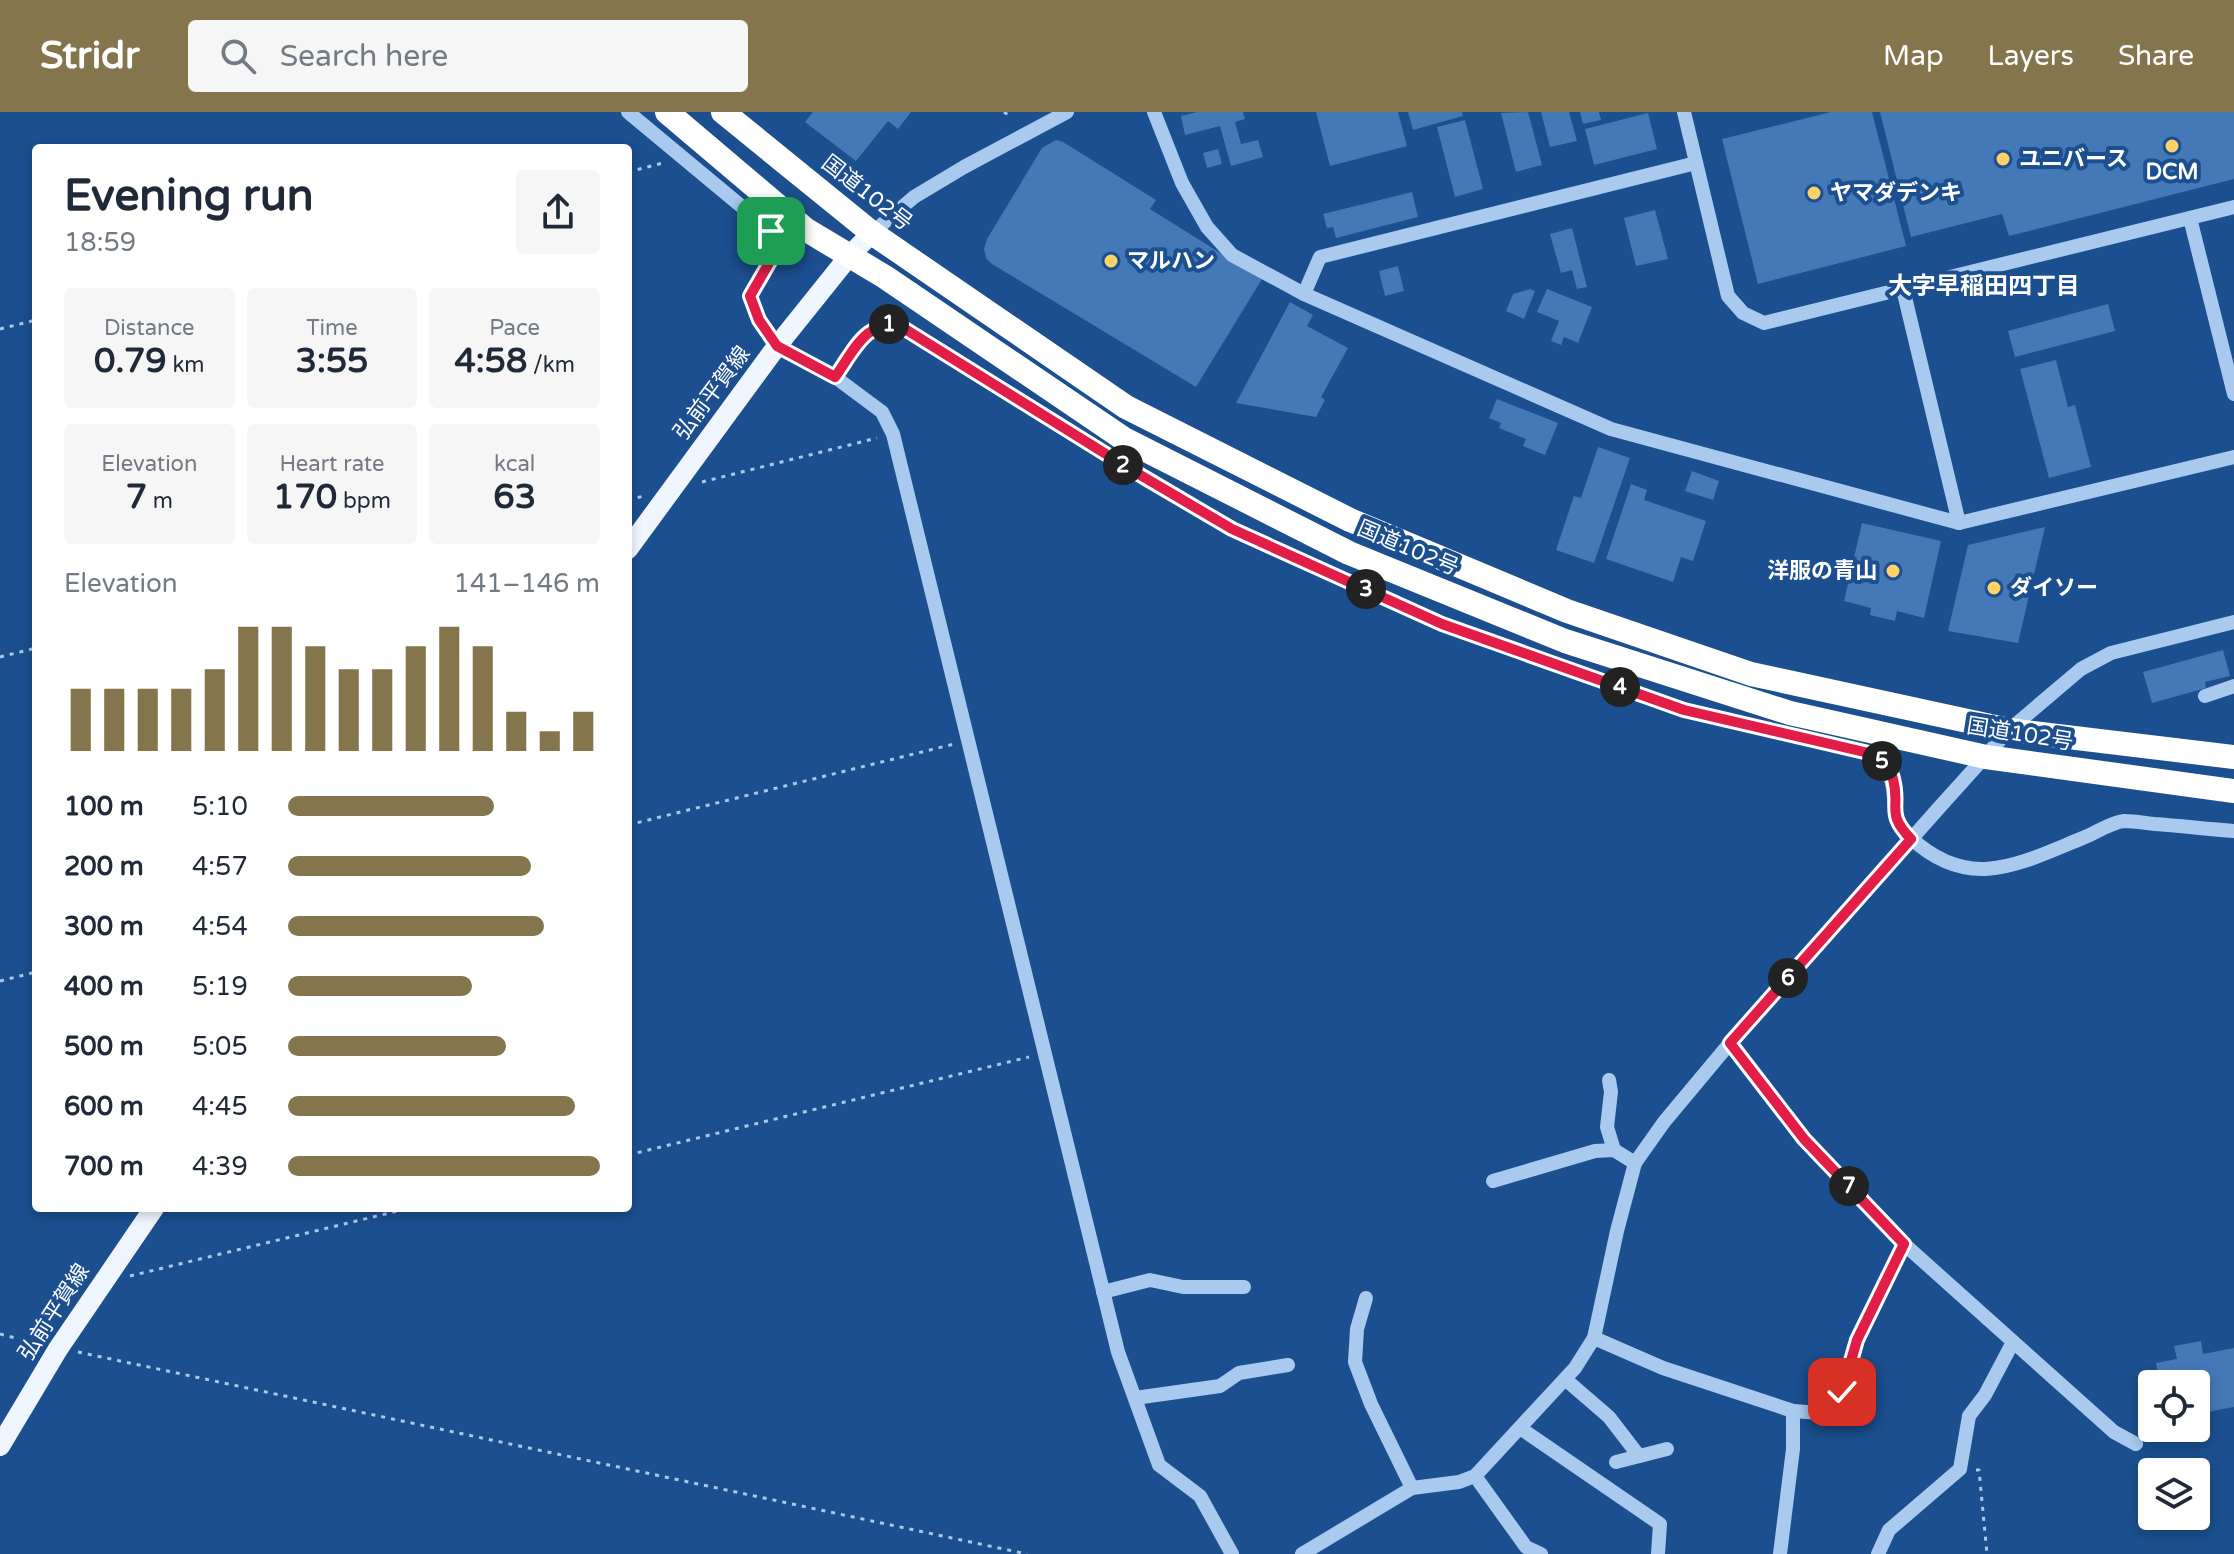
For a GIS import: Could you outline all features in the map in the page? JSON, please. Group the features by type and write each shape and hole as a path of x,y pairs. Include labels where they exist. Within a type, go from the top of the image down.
{"highway":[{"name":"国道102号","path":"667,112 805,229 850,255 1124,439 1349,553 1565,641 1790,713 1986,757 2234,791"},
{"name":"国道102号","path":"723,112 872,233 1126,407 1350,520 1567,611 1751,674 2009,730 2234,757"}],"main road":[{"name":"弘前平賀線","path":"632,543 777,346 850,255 872,233"},
{"name":"弘前平賀線","path":"0,1446 58,1349 151,1212"}],"street":[{"path":"628,112 771,231 772,258 750,296 759,320 777,346 835,377 882,412 893,434 1118,1352 1159,1465 1200,1496 1232,1554"},
{"path":"872,233 914,197 1067,112"},
{"path":"1154,112 1182,183 1207,227 1232,255 1304,294 1611,429 1959,523 2234,457"},
{"path":"1684,112 1728,296 1743,313 1764,323 2234,207"},
{"path":"1304,294 1320,257 1696,163"},
{"path":"2190,218 2234,394"},
{"path":"1903,289 1959,523"},
{"path":"835,377 866,334 878,325 892,324 905,329 1232,529 1442,624 1684,710 1873,754 1886,765 1893,779 1895,817 1899,827 1937,859 1959,868 1984,870 2013,866 2123,821 2234,831"},
{"path":"1302,1554 1412,1488 1459,1482 1475,1476 1565,1379 1594,1338 1635,1163 1664,1122 1730,1043 2009,730 2081,669 2111,653 2234,622"},
{"path":"2205,696 2234,686"},
{"path":"1730,1043 1804,1139 1904,1244 2114,1432 2136,1444"},
{"path":"1609,1080 1611,1092 1607,1127 1614,1150"},
{"path":"1493,1181 1595,1151 1614,1150 1635,1163"},
{"path":"1594,1338 1663,1368 1793,1411 1834,1414 1857,1340 1904,1244"},
{"path":"1103,1292 1150,1280 1183,1287 1244,1287"},
{"path":"1366,1298 1357,1329 1355,1362 1371,1404 1412,1488"},
{"path":"1878,1554 1889,1530 1960,1469 1969,1416 1985,1395 2013,1342"},
{"path":"1135,1398 1220,1386 1239,1373 1288,1365"},
{"path":"1565,1379 1609,1417 1639,1456"},
{"path":"1780,1554 1793,1449 1793,1411"},
{"path":"1520,1428 1660,1524 1658,1554"},
{"path":"1616,1462 1667,1449"},
{"path":"1475,1476 1526,1547 1541,1554"}],"path":[{"path":"632,171 683,159"},
{"path":"0,329 32,321"},
{"path":"671,489 893,434"},
{"path":"0,657 32,649"},
{"path":"632,824 968,741"},
{"path":"0,981 32,973"},
{"path":"632,1154 1044,1053"},
{"path":"101,1283 394,1212"},
{"path":"0,1334 58,1349 1027,1554"},
{"path":"1960,1469 1979,1470 1987,1554"}],"building":[{"path":"813,112 911,112 898,129 888,121 856,161 805,122"},
{"path":"1197,112 1243,112 1245,119 1235,122 1241,144 1258,140 1263,157 1231,166 1220,126 1185,135 1181,116"},
{"path":"1316,112 1398,112 1407,146 1330,166"},
{"path":"1408,112 1462,112 1463,116 1413,130"},
{"path":"1528,112 1542,165 1516,172 1501,113"},
{"path":"1541,112 1569,112 1577,141 1550,147"},
{"path":"1580,112 1599,112 1601,120 1583,124"},
{"name":"ヤマダデンキ","path":"1831,112 1872,112 1906,246 1758,284 1722,139"},
{"name":"ユニバース","path":"1880,112 2234,112 2234,179 2009,236 2002,214 1911,237"},
{"path":"1648,113 1657,149 1594,165 1585,129"},
{"path":"1465,120 1483,189 1455,197 1437,127"},
{"name":"マルハン","path":"1056,140 1156,200 1150,209 1262,279 1196,387 986,258 984,249 987,239 1042,148"},
{"path":"1218,149 1222,164 1207,168 1203,153"},
{"path":"1412,192 1418,217 1336,238 1333,227 1327,228 1323,214"},
{"path":"1655,210 1668,259 1636,266 1624,218"},
{"path":"1572,228 1587,287 1577,289 1572,270 1561,273 1550,234"},
{"path":"1398,266 1404,291 1385,296 1379,271"},
{"path":"1530,289 1535,291 1524,319 1506,311 1513,294"},
{"path":"1547,289 1592,307 1578,343 1564,337 1561,345 1551,341 1559,321 1537,312"},
{"path":"1290,302 1313,315 1307,326 1348,348 1321,397 1325,400 1316,417 1236,403"},
{"path":"2108,304 2115,331 2015,357 2008,331"},
{"path":"2056,360 2068,407 2075,405 2091,467 2049,478 2020,369"},
{"path":"1497,399 1558,423 1545,455 1523,446 1526,439 1499,428 1501,423 1489,418"},
{"path":"1598,447 1630,458 1594,563 1556,550 1574,496 1581,498"},
{"path":"1692,471 1719,481 1713,500 1685,491"},
{"path":"1631,484 1647,490 1644,500 1706,521 1693,561 1681,557 1673,582 1606,559"},
{"name":"洋服の青山","path":"1862,523 1941,541 1924,618 1897,611 1895,621 1870,615 1871,608 1844,601"},
{"name":"ダイソー","path":"2045,527 2018,643 1948,631 1968,545"},
{"path":"2223,650 2230,676 2205,682 2206,688 2152,703 2143,672"},
{"path":"2201,1341 2203,1354 2234,1348 2234,1407 2210,1411 2210,1370 2157,1370 2156,1363 2177,1359 2174,1346"}],"place":[{"name":"DCM","path":"2172,146"},
{"name":"ユニバース","path":"2003,159"},
{"name":"ヤマダデンキ","path":"1814,193"},
{"name":"マルハン","path":"1111,261"},
{"name":"洋服の青山","path":"1893,571"},
{"name":"ダイソー","path":"1994,588"}],"district":[{"name":"大字早稲田四丁目","path":"1984,286"}],"route":[{"path":"771,231 772,258 750,296 759,320 777,346 835,377 866,334 878,325 892,324 905,329 1232,529 1442,624 1684,710 1873,754 1886,765 1893,779 1895,817 1899,827 1911,839 1730,1043 1804,1139 1904,1244 1857,1340 1842,1392"}]}
